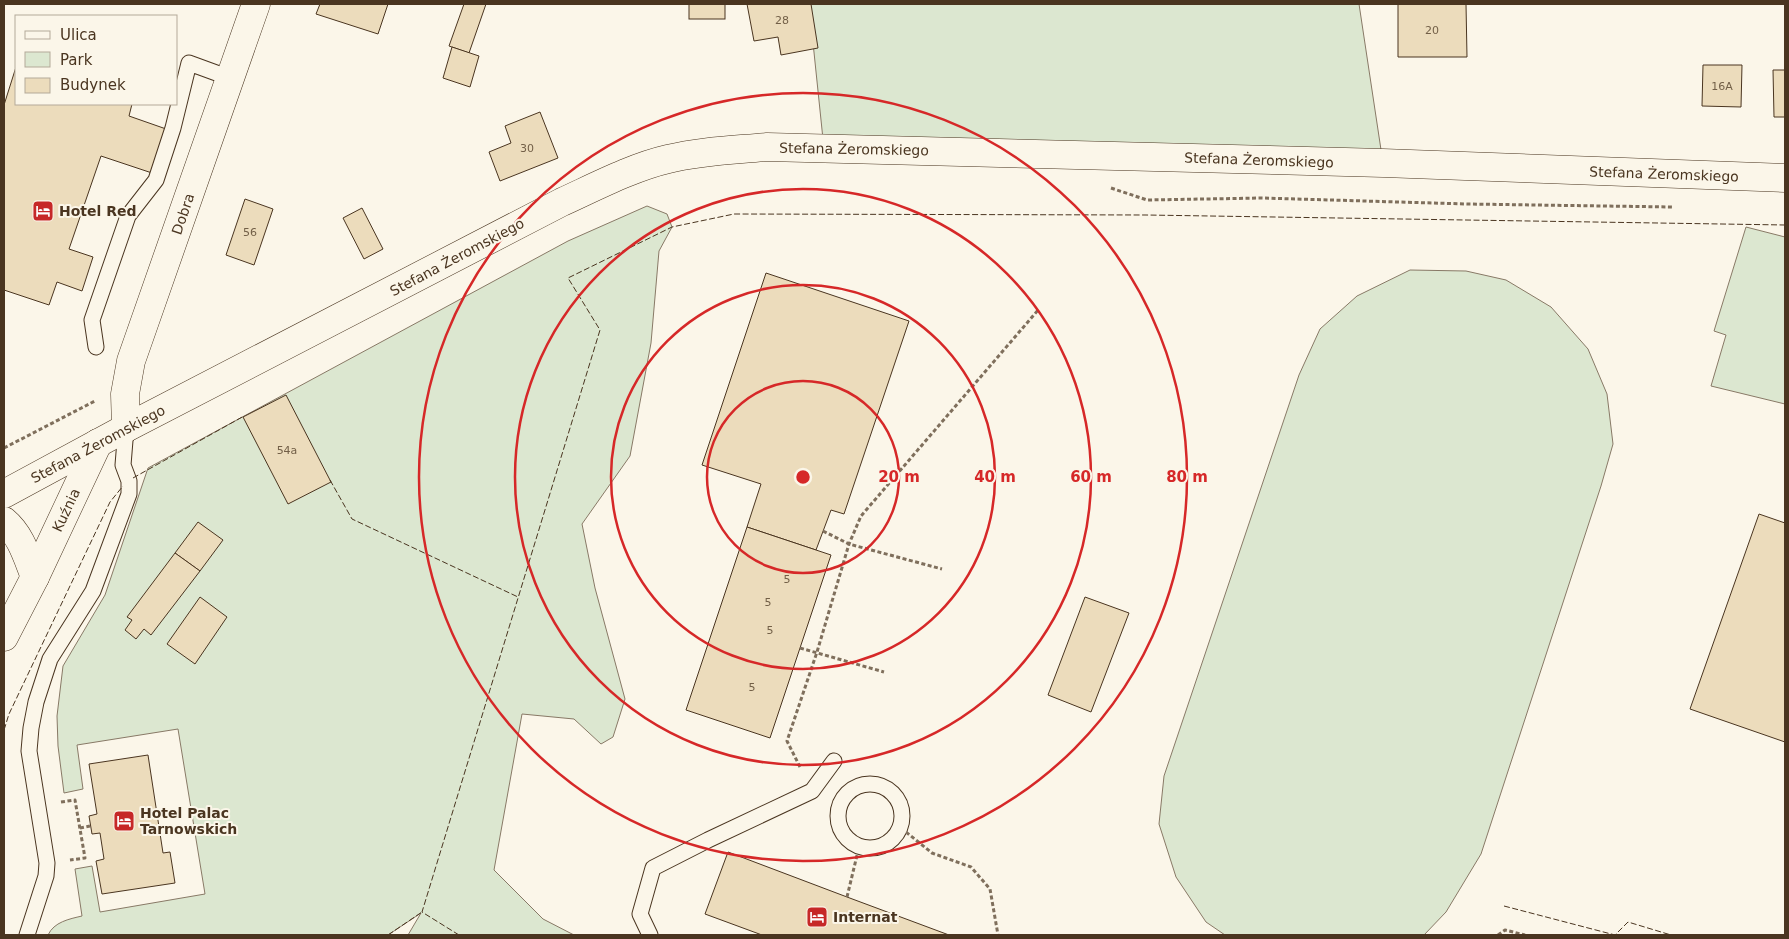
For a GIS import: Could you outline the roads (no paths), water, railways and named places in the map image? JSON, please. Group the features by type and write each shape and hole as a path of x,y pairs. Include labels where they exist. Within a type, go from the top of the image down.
{"street":[{"name":"Dobra","path":"126,428 125,394 131,361 256,4"},
{"name":"Stefana Żeromskiego","path":"4,494 126,428 562,202 667,159 701,153 767,147 1363,163 1785,178"},
{"name":"Kuźnia","path":"4,637 35,577 98,443"},
{"path":"4,521 14,530 35,577"}],"lane":[{"path":"96,347 92,320 128,216 156,180 173,128 189,63 230,78"},
{"path":"27,935 46,876 47,863 29,751 36,702 50,659 93,591 128,494 128,481 123,465 126,428"},
{"path":"650,935 640,914 653,868 812,791 834,762"},
{"path":"869,784 882,786 893,792 900,803 903,815 901,828 894,838 884,846 871,849 859,847 848,840 841,830 838,817 840,805 846,794 856,786 869,784"}],"place":[{"name":"Hotel Red","path":"43,211"},
{"name":"Hotel Palac Tarnowskich","path":"124,821"},
{"name":"Internat","path":"817,917"}]}
